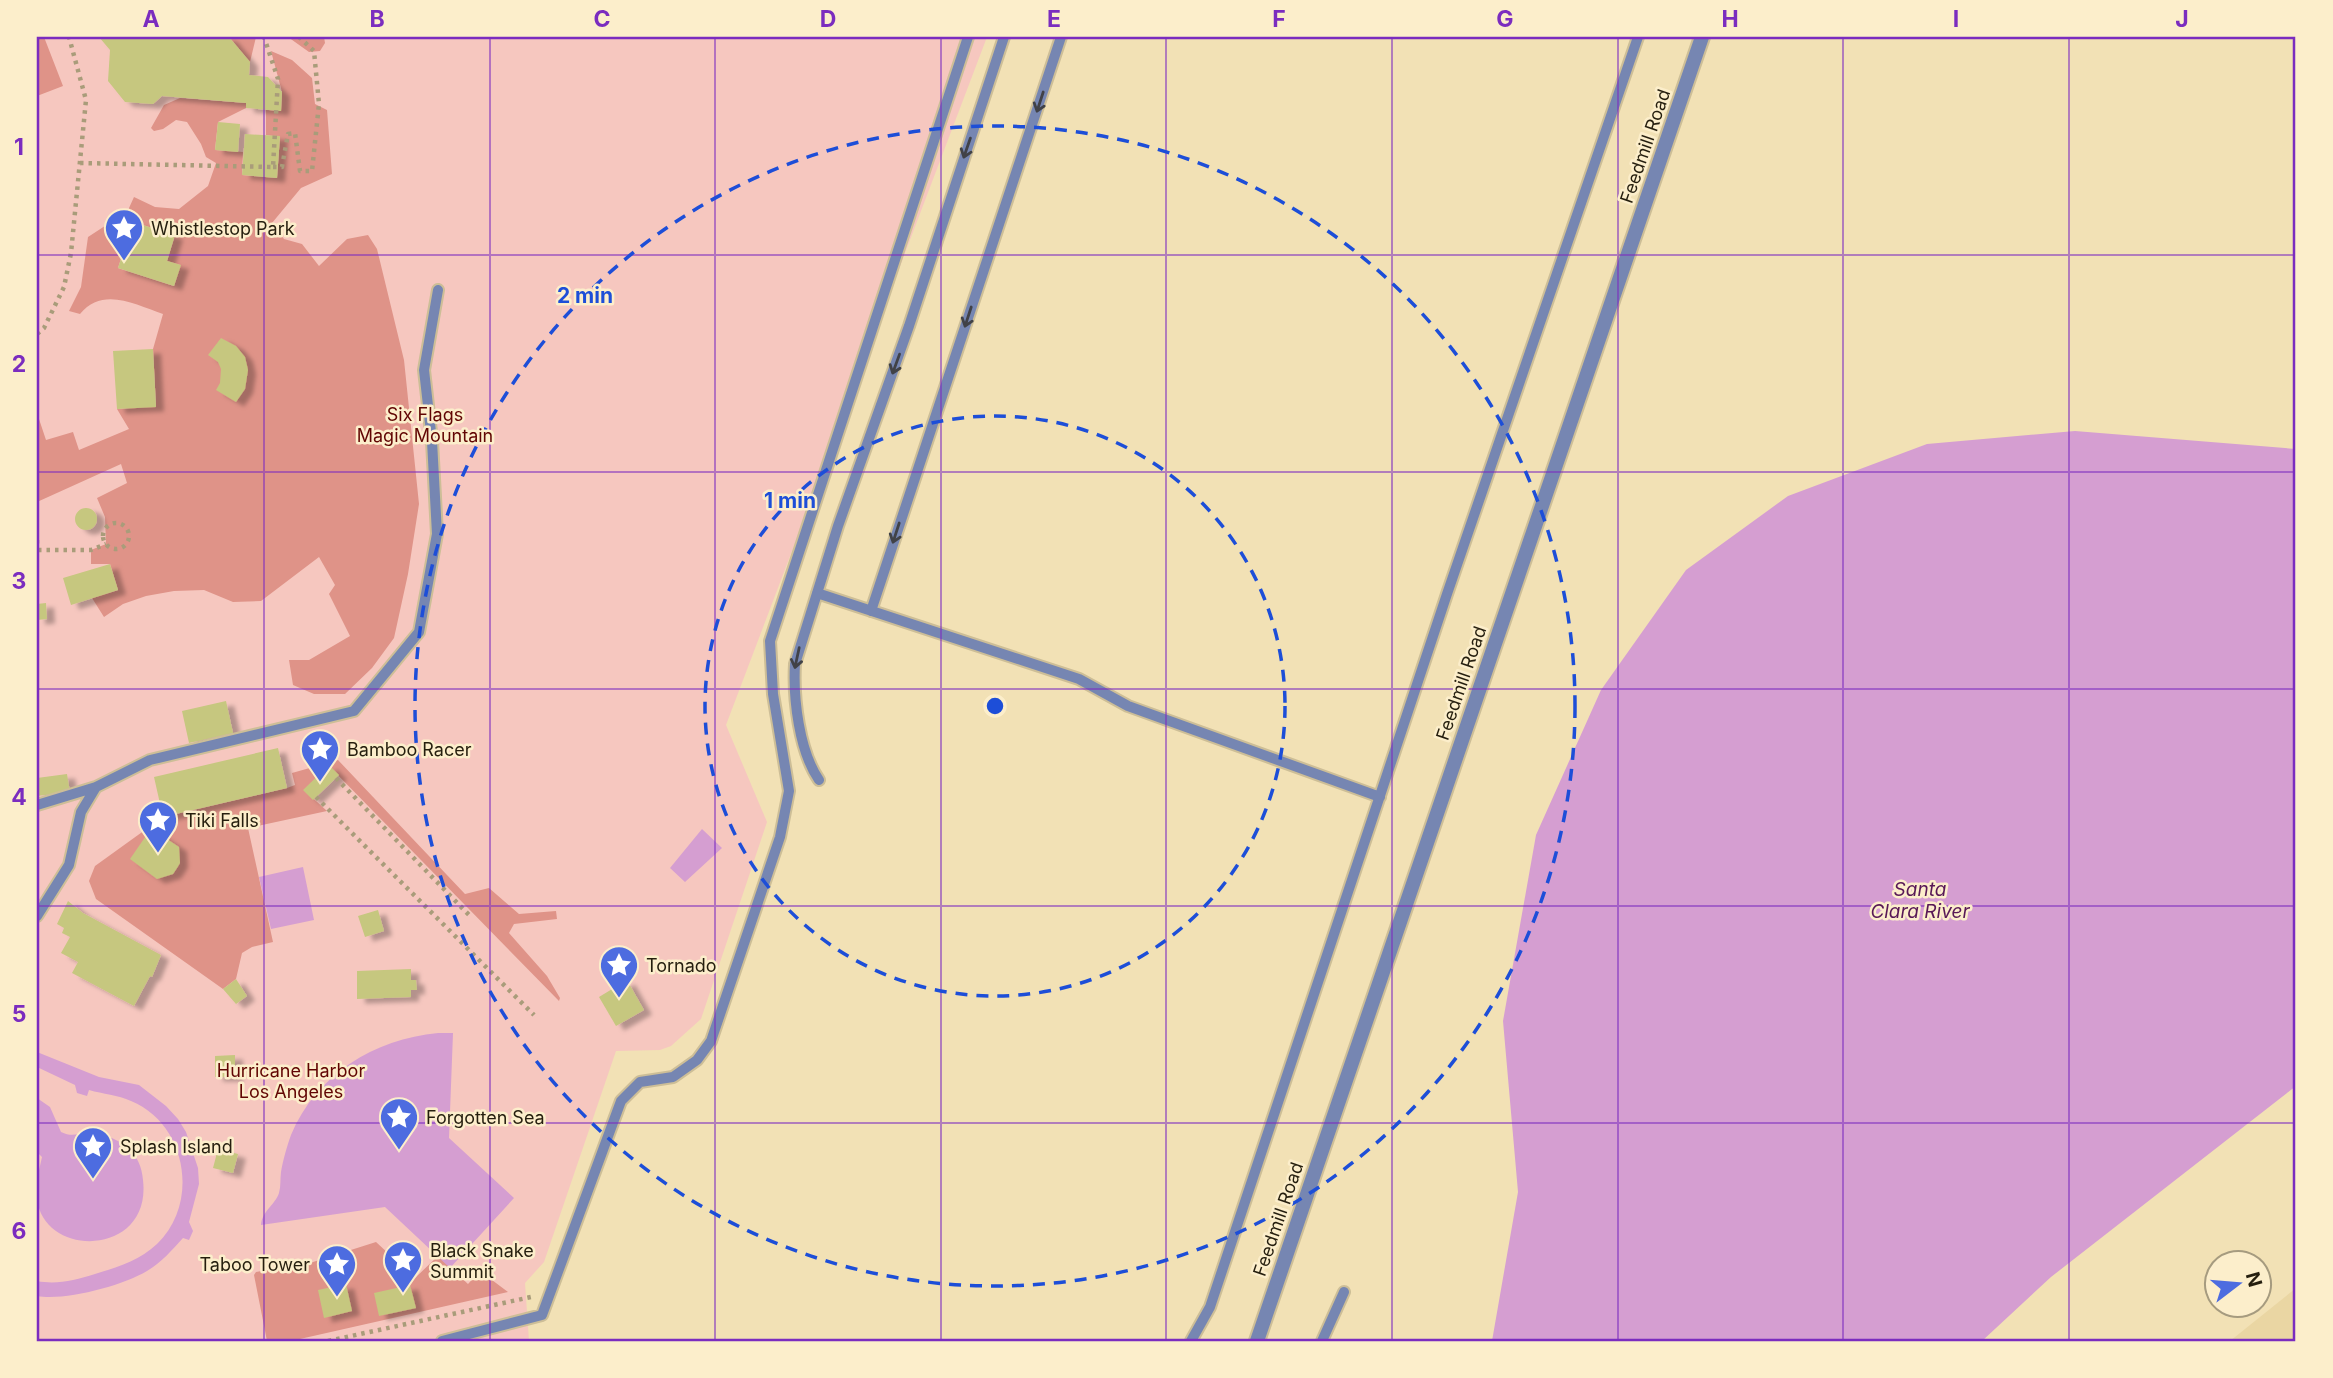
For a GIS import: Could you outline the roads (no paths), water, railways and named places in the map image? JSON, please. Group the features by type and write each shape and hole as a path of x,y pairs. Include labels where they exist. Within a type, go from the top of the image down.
{"street":[{"name":"Feedmill Road","path":"1257,1341 1702,37"}],"lane":[{"path":"442,1341 542,1315 621,1101 640,1082 673,1077 697,1060 711,1041 775,850 789,791 773,694 770,641 968,37"},
{"path":"819,780 811,768 804,743 793,687 795,664 838,526 909,326 1004,37"},
{"path":"870,611 1061,37"},
{"path":"1191,1341 1209,1307 1451,581 1638,37"},
{"path":"37,805 96,787 150,760 354,711 419,632 437,534 432,441 424,370 438,290"},
{"path":"817,593 1079,679 1128,706 1380,797"},
{"path":"37,916 69,865 81,812 96,787"},
{"path":"1322,1341 1344,1292"}],"water":[{"name":"Santa Clara River","path":"2075,431 2296,449 2296,1086 2051,1277 1982,1341 1492,1341 1518,1192 1503,1021 1536,835 1601,690 1686,570 1788,496 1927,444"},
{"path":"702,829 722,848 685,882 670,868"},
{"path":"303,867 314,920 271,929 259,877"},
{"path":"438,1033 453,1033 449,1138 514,1198 450,1268 385,1207 261,1225 279,1193 282,1167 291,1135 316,1095 332,1078 370,1052 392,1043"},
{"path":"37,1052 99,1077 139,1085 166,1106 186,1132 198,1168 199,1184 189,1222 193,1231 189,1240 183,1238 157,1264 136,1277 78,1294 37,1296 37,1281 59,1282 95,1274 120,1266 150,1250 171,1227 179,1208 182,1187 181,1166 175,1146 165,1127 150,1112 116,1096 89,1090 87,1096 77,1093 75,1085 37,1067"},
{"path":"37,1098 50,1107 61,1132 71,1135 93,1133 108,1137 131,1150 136,1158 143,1180 141,1205 131,1224 115,1236 96,1241 76,1240 58,1232 44,1219 37,1199 42,1157 37,1152"}],"place":[{"name":"Whistlestop Park","path":"124,262"},
{"name":"Bamboo Racer","path":"320,783"},
{"name":"Tiki Falls","path":"158,854"},
{"name":"Tornado","path":"619,999"},
{"name":"Forgotten Sea","path":"399,1151"},
{"name":"Splash Island","path":"93,1180"},
{"name":"Black Snake Summit","path":"403,1294"},
{"name":"Taboo Tower","path":"337,1298"}],"park label":[{"name":"Six Flags Magic Mountain","path":"425,424"},
{"name":"Hurricane Harbor Los Angeles","path":"291,1080"}]}
